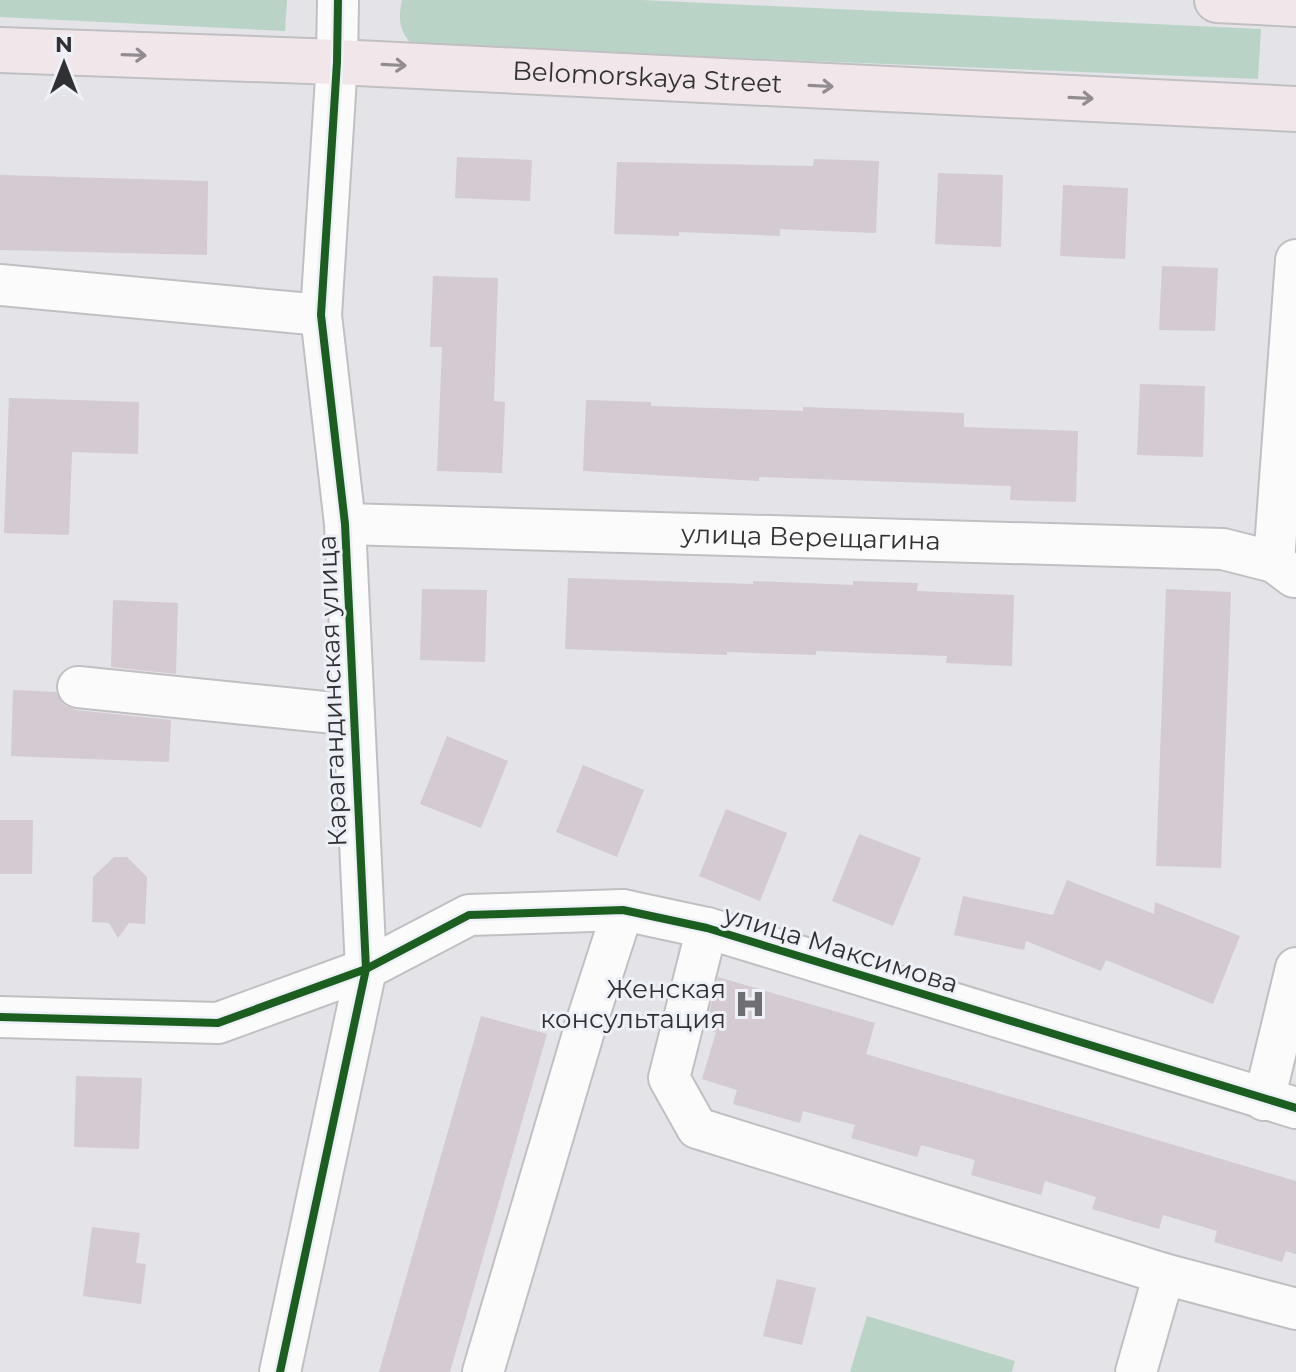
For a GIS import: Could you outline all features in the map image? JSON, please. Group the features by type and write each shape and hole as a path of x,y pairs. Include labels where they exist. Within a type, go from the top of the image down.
{"main road":[{"path":"1217,0 1296,4"},
{"name":"Belomorskaya Street","path":"0,50 337,62 1296,109"}],"street":[{"name":"Карагандинская улица","path":"280,1372 366,969 345,524 321,315 338,0"},
{"path":"1285,570 1296,260"},
{"path":"0,285 321,315"},
{"name":"улица Верещагина","path":"345,524 1223,549 1285,570"},
{"path":"78,687 354,715"},
{"path":"483,1372 623,910"},
{"name":"улица Максимова","path":"0,1017 218,1023 366,969 469,915 623,910 707,928 1280,1104"},
{"path":"707,928 669,1078 697,1128 1164,1274 1296,1309"},
{"path":"1280,1104 1296,968"},
{"path":"1136,1372 1164,1274"}],"green space":[{"path":"0,0 287,0 285,31 0,17"},
{"path":"402,0 642,0 1261,29 1258,79 412,45 401,24"},
{"path":"867,1316 1015,1361 1012,1372 850,1372"}],"building":[{"path":"457,157 532,160 530,201 455,198"},
{"path":"814,159 879,161 876,233 780,229 780,236 679,232 679,236 614,234 617,162 813,166"},
{"path":"938,173 1003,175 1001,247 935,244"},
{"path":"0,175 208,181 207,255 0,250"},
{"path":"1063,185 1128,188 1125,259 1060,256"},
{"path":"1162,266 1218,268 1215,331 1159,330"},
{"path":"433,276 498,278 494,401 505,402 502,473 437,471 442,347 430,347"},
{"path":"1140,384 1205,386 1203,457 1137,455"},
{"path":"9,398 139,402 138,454 72,452 69,535 4,533"},
{"path":"586,400 651,402 651,406 964,413 964,427 1078,431 1076,502 1010,500 1011,486 759,477 759,481 583,471"},
{"path":"568,578 753,584 753,581 853,585 853,581 918,583 917,591 1014,595 1012,666 946,663 947,656 816,651 816,655 727,652 727,655 565,649"},
{"path":"422,589 487,590 485,662 420,660"},
{"path":"1166,589 1231,592 1221,868 1156,866"},
{"path":"113,600 178,603 176,674 111,667"},
{"path":"13,690 56,692 64,705 76,710 171,720 169,762 11,756"},
{"path":"447,736 508,761 481,828 420,804"},
{"path":"583,765 644,790 617,857 556,832"},
{"path":"726,809 787,833 760,901 699,876"},
{"path":"0,820 33,820 32,874 0,874"},
{"path":"859,834 921,858 893,926 832,901"},
{"path":"114,857 127,857 147,877 145,924 129,923 118,938 109,923 92,922 93,877"},
{"path":"1067,880 1154,914 1155,902 1240,936 1213,1004 1106,960 1101,971 1026,941 1024,950 954,935 963,896 1053,915"},
{"path":"718,977 875,1023 866,1054 1296,1181 1296,1254 1286,1251 1282,1262 1214,1242 1217,1231 1163,1215 1159,1229 1092,1209 1096,1197 1045,1181 1041,1195 971,1175 975,1160 921,1145 917,1157 851,1138 855,1125 803,1111 800,1123 733,1104 737,1090 702,1079 716,1032 705,1029"},
{"path":"481,1016 547,1034 450,1372 379,1372"},
{"path":"76,1076 142,1078 139,1149 74,1147"},
{"path":"92,1227 140,1233 136,1263 146,1264 141,1304 83,1296"},
{"path":"777,1279 816,1288 802,1345 763,1336"}],"cycle path":[{"path":"280,1372 366,969 345,524 321,315 338,0"},
{"path":"0,1017 218,1023 366,969 469,915 623,910 707,928 1296,1108"}],"place":[{"name":"Женская консультация","path":"750,1004"}]}
